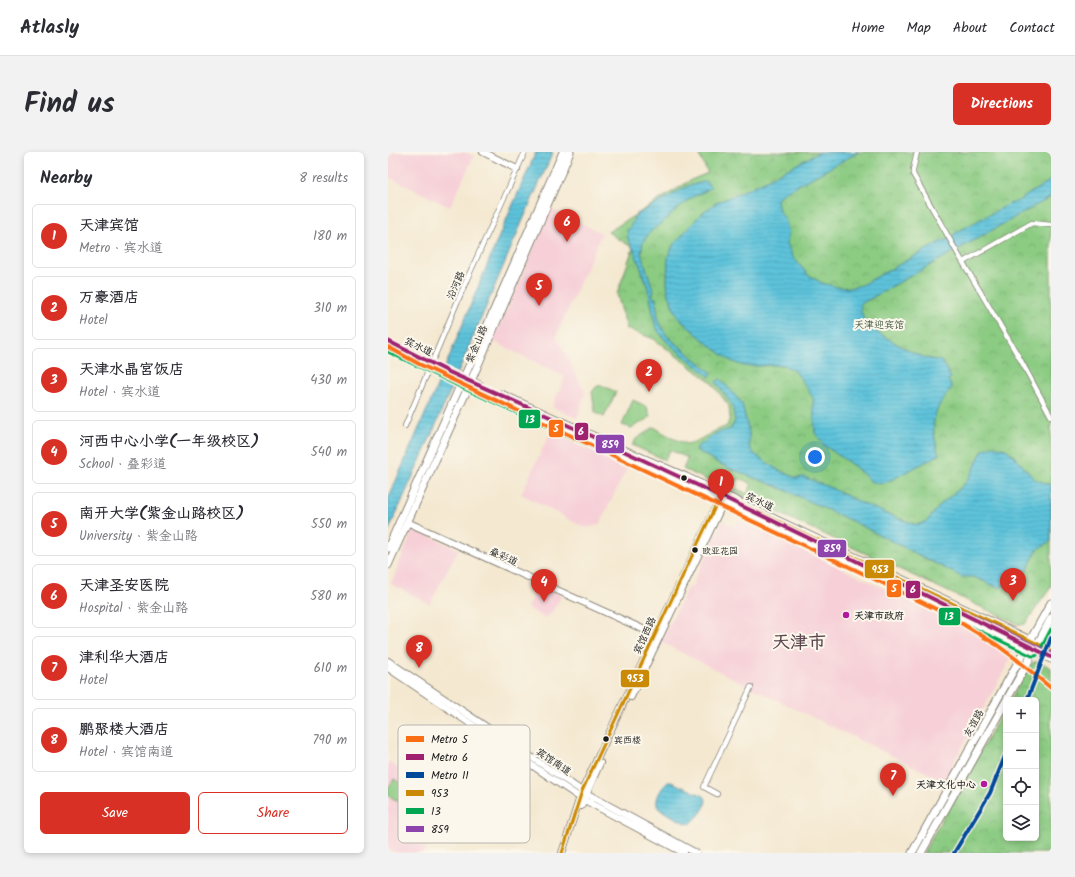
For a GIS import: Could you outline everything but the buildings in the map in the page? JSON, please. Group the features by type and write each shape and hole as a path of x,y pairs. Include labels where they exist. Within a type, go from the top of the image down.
{"main road":[{"path":"483,152 517,169"},
{"name":"紫金山路","path":"388,548 460,378 481,340 564,152"},
{"name":"紫金山路","path":"388,565 470,383 570,152"},
{"name":"宾水道","path":"388,342 431,365"},
{"name":"宾水道","path":"388,346 1051,650"},
{"name":"宾水道","path":"722,498 1051,659"},
{"name":"宾馆西路","path":"562,853 582,795 722,498"},
{"name":"叠彩道","path":"407,522 657,636"},
{"name":"友谊路","path":"912,853 1051,603"},
{"name":"友谊路","path":"920,853 1034,651 1051,618"},
{"name":"宾馆南道","path":"388,661 481,725"},
{"name":"宾馆南道","path":"388,668 475,725"},
{"name":"宾馆南道","path":"530,759 582,795 696,853"},
{"name":"宾馆南道","path":"530,761 582,795 684,853"},
{"name":"宾馆西路","path":"566,853 582,795"}],"street":[{"name":"沿河路","path":"405,426 467,279 525,152"},
{"path":"917,152 913,174 1051,416"},
{"path":"963,262 1032,223 1051,225"},
{"path":"717,794 704,787 751,687"}],"shaded area":[{"path":"393,152 464,152 474,156 450,207 388,177 388,161"},
{"path":"551,209 602,233 556,336 585,392 577,418 552,407 565,377 493,341"},
{"path":"552,429 629,464 599,525 585,528 521,494"},
{"name":"天津市政府","path":"738,520 1011,648 1013,654 1012,656 944,781 661,642 688,587 692,588 693,582 723,521 735,527"},
{"path":"413,529 459,549 430,604 391,584"},
{"path":"537,585 562,595 552,612 545,618 527,608"},
{"path":"388,761 398,768 398,843 430,843 423,853 395,853 388,849"}],"green space":[{"name":"天津迎宾馆","path":"703,152 1051,152 1051,587 1025,624 1020,625 733,492 735,488 747,494 752,484 739,478 738,481 732,479 727,489 683,469 688,458 670,450 665,460 632,445 636,439 654,427 672,438 687,444 697,441 727,426 730,417 729,406 711,382 654,339 627,329 617,294 633,248 608,232 691,180 708,173 699,155"},
{"path":"601,385 616,392 604,417 595,411 592,392 596,387"},
{"path":"633,400 647,407 650,416 648,419 631,428 622,425"},
{"name":"天津文化中心","path":"1034,662 1040,662 1051,668 1051,853 923,853 1003,711 1003,841 1039,841 1039,697 1012,697 1030,665"},
{"path":"394,779 398,781 398,801 388,795 388,788"}],"water":[{"path":"536,152 553,152 435,427 388,532 388,499"},
{"path":"820,152 859,152 784,193 777,200 779,211 785,219 789,232 787,243 793,257 808,275 822,283 837,287 849,288 862,285 942,241 948,240 957,232 1009,204 1018,201 1051,180 1051,197 861,304 862,315 872,329 918,355 942,361 951,378 948,380 952,387 940,404 934,419 934,434 939,455 881,484 872,482 854,466 825,446 815,433 813,398 795,371 784,365 744,366 731,361 708,344 680,319 668,294 668,256 674,244 702,213 716,203 759,184"},
{"path":"706,181 711,188 691,198 649,233 643,242 641,253 654,292 652,294 654,298 656,298 662,328 668,337 712,373 710,377 667,342 658,331 655,324 646,282 633,248 628,240 627,229 629,229 634,221 633,218 638,214 688,186"},
{"path":"720,379 742,404 749,432 749,446 753,453 778,470 796,478 804,477 859,502 917,525 927,521 941,504 967,481 983,450 993,446 1006,449 1034,479 1051,485 1051,541 1037,550 1019,586 1010,583 999,588 974,577 962,577 858,524 776,486 720,464 696,450 698,446 716,433 731,429 735,421 732,405 716,382"},
{"path":"668,782 704,796 706,799 706,803 699,815 690,824 685,823 659,809 657,806 657,798 660,791"}],"metro line":[{"name":"6","path":"388,341 449,372 723,497 1051,657"},
{"name":"5","path":"388,347 419,364 948,615 997,645 1051,688"},
{"name":"11","path":"1028,697 1051,638"},
{"name":"11","path":"954,853 990,793 1003,761"}],"transit line":[{"name":"859","path":"390,342 721,495 1051,653"},
{"name":"13","path":"388,352 460,387 717,505 1032,656 1036,656 1038,654 1051,629"},
{"name":"953","path":"562,853 582,791 721,494 1051,650"}],"place":[{"name":"天津圣安医院","path":"567,242"},
{"name":"南开大学(紫金山路校区)","path":"539,306"},
{"name":"万豪酒店","path":"649,392"},
{"name":"天津宾馆","path":"721,502"},
{"name":"欧亚花园","path":"695,550"},
{"name":"天津水晶宫饭店","path":"1013,601"},
{"name":"河西中心小学(一年级校区)","path":"544,602"},
{"name":"天津市政府","path":"846,615"},
{"name":"鹏聚楼大酒店","path":"419,668"},
{"name":"宾西楼","path":"606,739"},
{"name":"天津文化中心","path":"984,784"},
{"name":"津利华大酒店","path":"893,796"}],"district":[{"name":"天津市","path":"799,642"}]}
